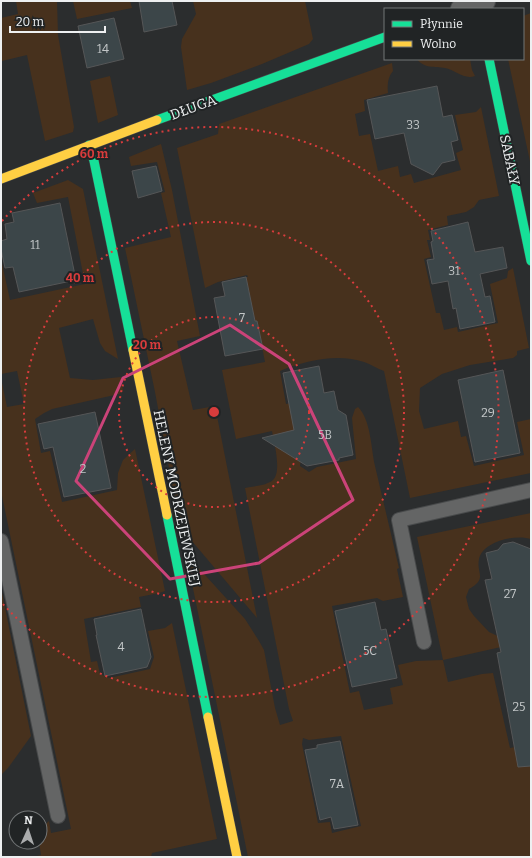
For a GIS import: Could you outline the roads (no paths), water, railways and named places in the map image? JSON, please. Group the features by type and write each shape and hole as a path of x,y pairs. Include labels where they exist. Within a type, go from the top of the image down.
{"street":[{"name":"DŁUGA","path":"1,179 89,145 384,37"},
{"name":"SABAŁY","path":"489,60 531,261"},
{"name":"HELENY MODRZEJEWSKIEJ","path":"89,145 94,161 237,857"}],"lane":[{"path":"424,642 400,520 531,490"},
{"path":"1,541 58,816"}]}
